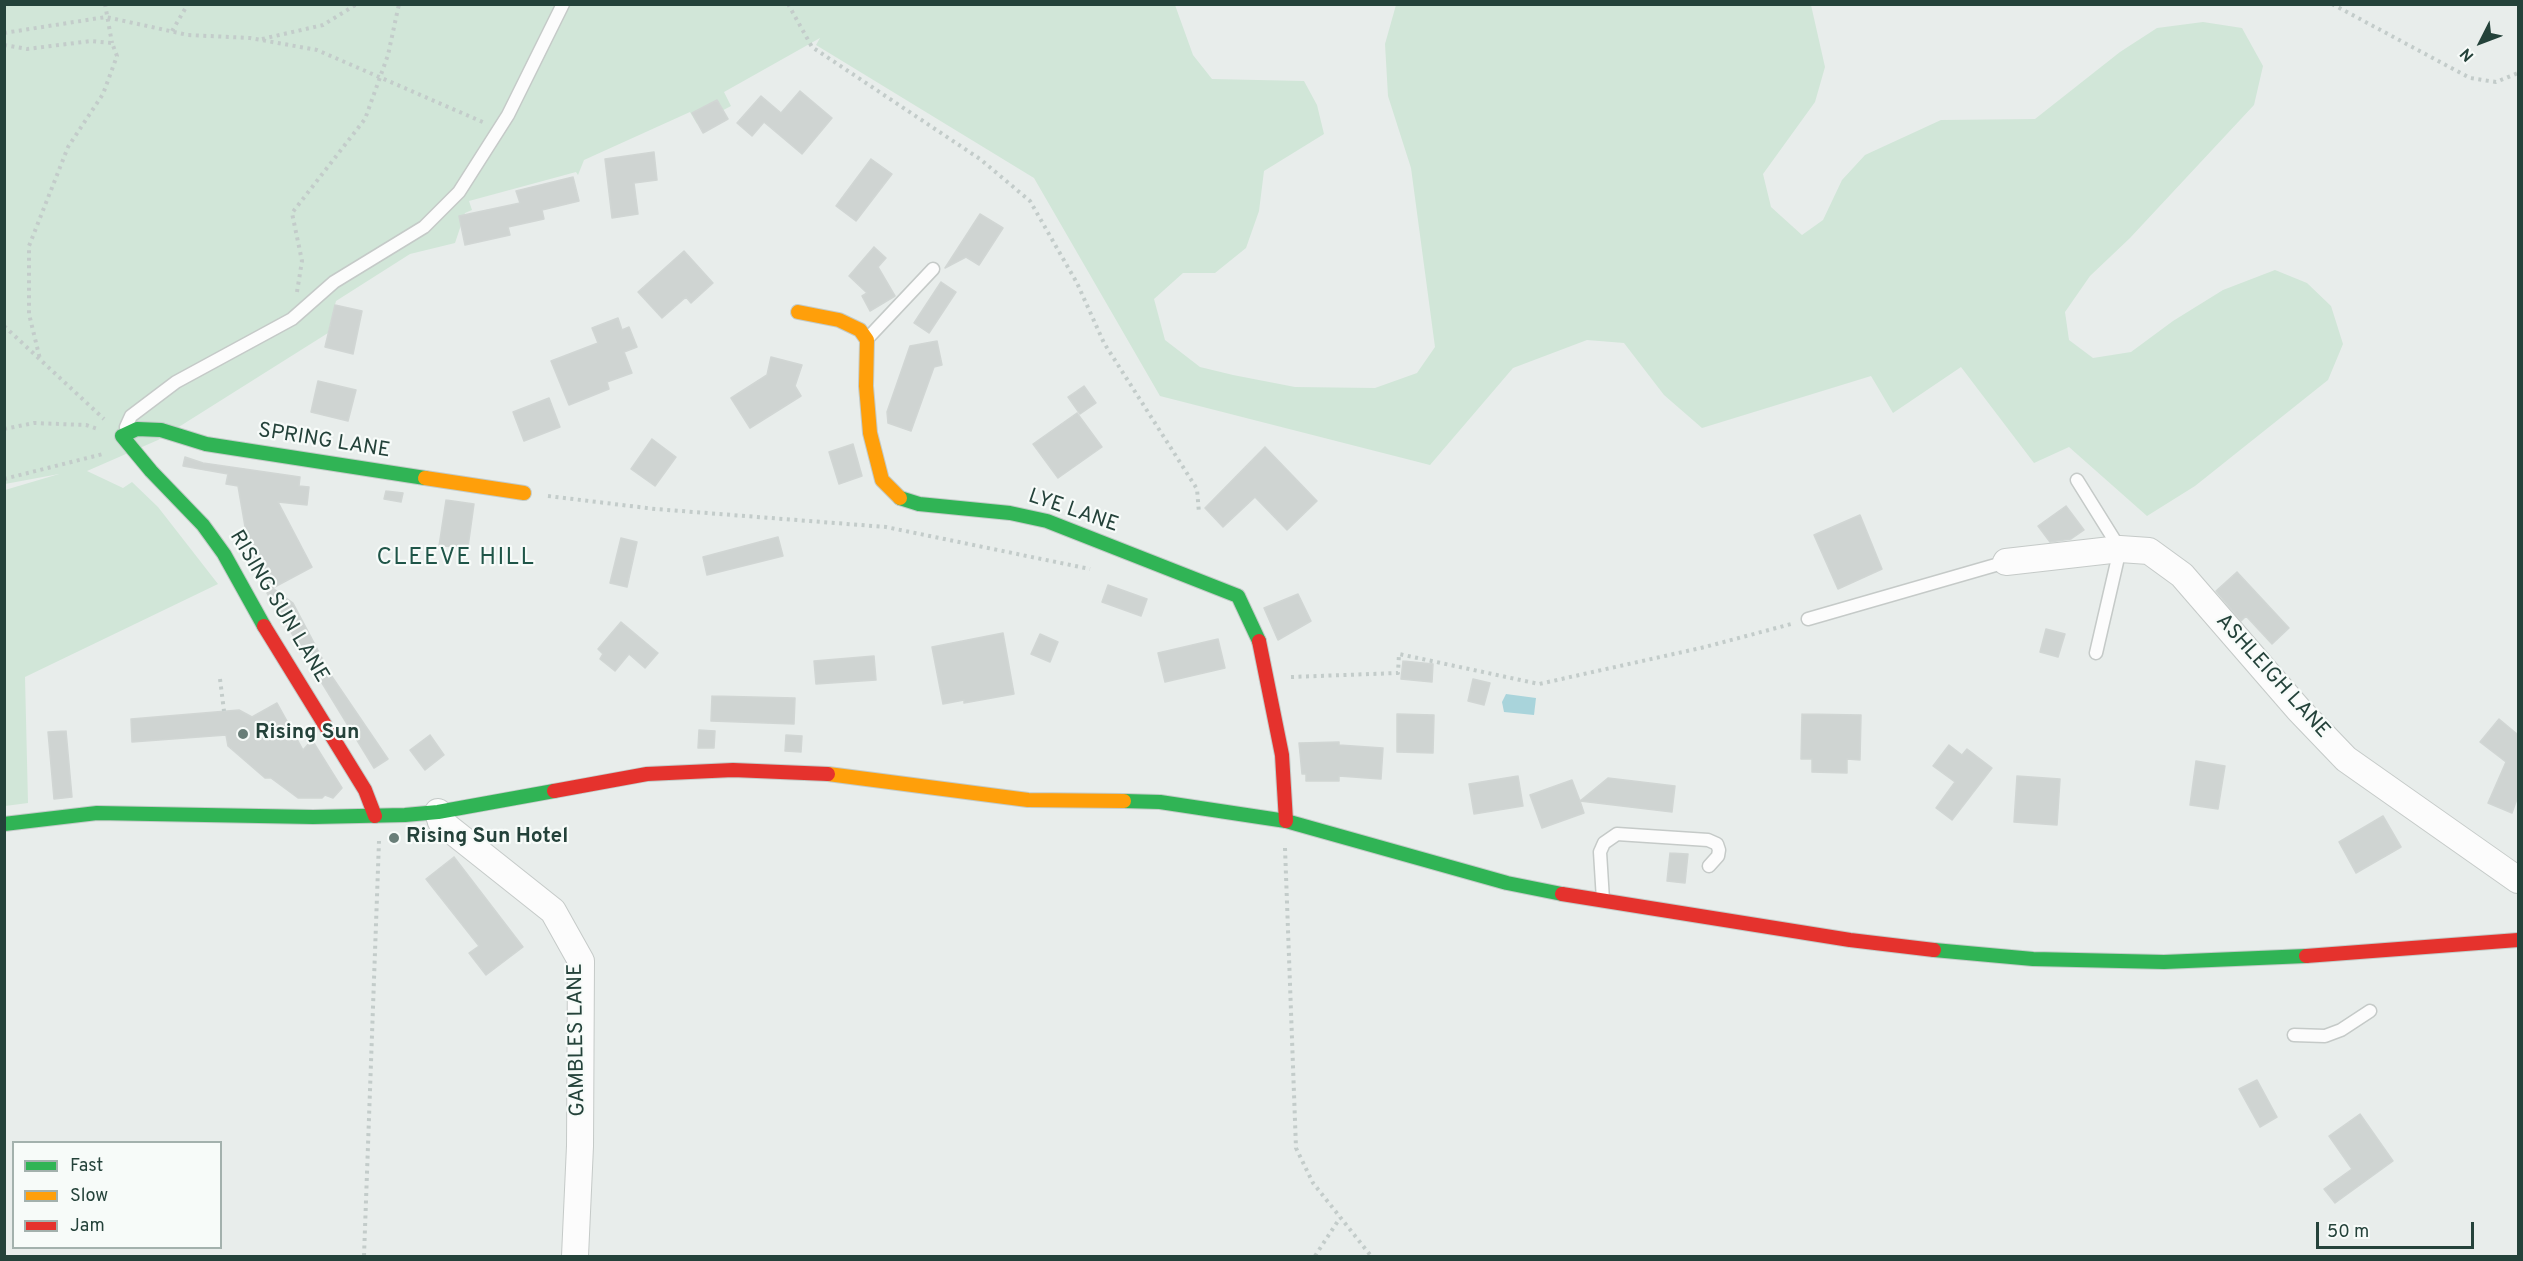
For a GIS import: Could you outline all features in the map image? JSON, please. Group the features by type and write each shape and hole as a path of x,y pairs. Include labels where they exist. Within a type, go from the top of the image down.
{"main road":[{"path":"798,312 839,320 860,330 867,340"},
{"name":"LYE LANE","path":"867,340 866,386 870,434 882,480 889,491 908,502 1010,513 1047,521 1238,596 1259,640 1282,755 1286,821"},
{"name":"SPRING LANE","path":"126,441 137,429 161,430 218,446 524,493"},
{"name":"RISING SUN LANE","path":"126,441 203,525 224,554 273,642 365,790 375,816"},
{"path":"4,824 98,813 375,816 438,812 647,774 733,770 839,774 1028,800 1160,802 1286,821 1507,883 1603,902 1851,940 2033,959 2164,962 2251,960 2518,940"}],"street":[{"name":"ASHLEIGH LANE","path":"2006,562 2120,549 2149,550 2182,575 2299,710 2346,759 2518,880"},
{"name":"GAMBLES LANE","path":"438,812 441,822 553,911 581,961 580,1146 575,1257"}],"lane":[{"path":"126,441 131,416 176,382 292,319 334,282 424,227 459,192 498,129 562,4"},
{"path":"867,340 933,269"},
{"path":"2077,480 2120,549 2096,653"},
{"path":"1808,619 2006,562"},
{"path":"1603,902 1600,852 1604,843 1617,834 1708,840 1717,844 1719,850 1718,856 1709,866"},
{"path":"2295,1035 2325,1036 2341,1030 2370,1011"}],"path":[{"path":"40,359 29,314 29,246 68,147 103,94 117,56 106,17 105,4"},
{"path":"172,31 188,4"},
{"path":"258,39 323,25 357,4"},
{"path":"292,319 302,261 292,213 365,119 380,77 399,4"},
{"path":"788,4 812,47 980,159 1030,201 1077,283 1104,343 1197,489 1198,513"},
{"path":"2332,4 2440,65 2470,78 2496,82 2518,73"},
{"path":"4,33 106,17 172,31 258,39 317,50 498,129"},
{"path":"4,45 27,49 91,41 112,43"},
{"path":"4,326 126,441"},
{"path":"4,429 34,423 86,425 126,441"},
{"path":"4,479 126,441"},
{"path":"524,493 655,508 886,527 1101,572"},
{"path":"1266,677 1398,673 1399,654 1539,684 1705,647 1808,619"},
{"path":"220,679 224,711"},
{"path":"364,1257 379,840 375,816"},
{"path":"1285,857 1296,1148 1313,1183 1371,1257"},
{"path":"1315,1257 1340,1218"}],"green space":[{"path":"4,5 1175,5 1193,55 1212,79 1304,81 1317,105 1324,134 1264,171 1259,211 1246,248 1215,273 1183,273 1154,299 1165,340 1200,367 1233,375 1295,387 1375,388 1417,373 1435,347 1411,168 1388,96 1385,44 1396,5 1811,5 1825,67 1815,102 1763,174 1771,207 1802,235 1823,220 1842,180 1865,155 1941,120 2035,119 2120,52 2157,28 2203,22 2242,28 2263,66 2254,105 2130,238 2090,276 2065,312 2069,340 2093,358 2131,352 2173,321 2223,290 2275,270 2307,283 2331,306 2343,344 2328,380 2195,486 2147,516 2069,447 2034,463 1961,367 1893,413 1871,376 1702,428 1664,395 1624,343 1587,340 1513,368 1430,465 1160,396 1034,178 816,45 820,38 724,92 731,106 697,124 690,112 584,160 578,175 576,172 469,201 472,210 465,213 455,243 410,254 336,301 328,333 158,440 87,471 123,488 132,482 158,507 218,584 25,677 28,803 5,806 5,490 59,474 5,484"}],"water":[{"path":"1506,694 1536,698 1534,715 1504,712 1502,702"}],"building":[{"path":"800,91 832,118 802,154 764,122 752,136 737,123 761,96 781,113"},
{"path":"717,100 728,119 703,133 692,113"},
{"path":"654,152 657,180 634,183 638,214 612,218 605,159"},
{"path":"871,159 892,174 856,221 836,206"},
{"path":"573,177 579,201 542,210 544,219 508,227 510,235 465,245 459,216 520,203 516,191"},
{"path":"980,214 1003,228 979,265 966,257 945,268"},
{"path":"874,247 886,258 878,267 895,296 870,311 862,296 867,293 849,276"},
{"path":"684,251 713,283 691,303 686,297 662,318 638,292"},
{"path":"941,282 956,292 929,333 914,323"},
{"path":"335,305 362,311 353,354 325,347"},
{"path":"618,318 622,330 629,327 637,347 624,352 632,373 607,382 609,389 569,405 551,361 598,343 592,328"},
{"path":"937,341 942,365 934,367 911,431 888,423 887,412 910,346"},
{"path":"771,357 802,365 795,386 801,396 750,428 731,398 767,375"},
{"path":"318,381 356,390 348,421 311,412"},
{"path":"1084,386 1096,403 1080,414 1068,397"},
{"path":"549,398 560,427 524,441 513,412"},
{"path":"1077,413 1102,447 1058,478 1033,444"},
{"path":"652,439 676,457 655,486 631,469"},
{"path":"853,444 862,476 839,484 829,452"},
{"path":"1265,447 1317,501 1287,530 1255,497 1223,527 1205,508"},
{"path":"185,457 203,463 300,477 299,486 309,487 307,505 278,502 312,567 269,590 242,540 247,538 238,486 226,484 228,474 183,466"},
{"path":"386,491 403,493 401,502 384,499"},
{"path":"446,500 474,504 468,547 439,546"},
{"path":"2066,506 2084,530 2071,539 2050,542 2038,526"},
{"path":"1860,515 1882,569 1838,589 1814,535"},
{"path":"778,537 783,556 707,575 703,557"},
{"path":"621,538 637,542 627,587 610,583"},
{"path":"2237,572 2289,628 2272,644 2246,616 2241,621 2216,591"},
{"path":"1108,585 1147,599 1141,616 1102,602"},
{"path":"274,589 293,603 322,658 320,659 388,759 374,768 267,593"},
{"path":"1298,594 1311,621 1278,640 1264,608"},
{"path":"621,622 658,653 645,668 629,654 615,671 600,659 603,654 598,649"},
{"path":"2046,629 2065,634 2058,657 2040,652"},
{"path":"1003,633 1014,694 964,703 964,700 943,704 932,647"},
{"path":"1040,634 1058,642 1050,662 1031,654"},
{"path":"1218,639 1225,668 1165,682 1158,653"},
{"path":"874,656 876,680 816,684 814,661"},
{"path":"1403,661 1433,664 1432,682 1401,679"},
{"path":"1473,679 1490,683 1484,705 1468,701"},
{"path":"712,696 795,698 794,724 711,721"},
{"path":"277,703 303,750 312,740 342,788 333,798 325,795 322,798 298,798 271,778 265,778 228,746 226,735 132,742 131,719 239,710 252,717"},
{"path":"1397,714 1434,715 1433,753 1397,752"},
{"path":"1802,714 1861,715 1860,760 1847,759 1847,773 1812,772 1812,759 1801,759"},
{"path":"2499,719 2517,734 2518,732 2518,796 2512,813 2488,803 2506,762 2480,742"},
{"path":"699,730 715,731 714,748 698,748"},
{"path":"66,731 72,797 54,799 48,732"},
{"path":"430,735 444,755 425,770 410,750"},
{"path":"786,735 802,736 801,752 785,751"},
{"path":"1339,742 1339,745 1383,748 1381,779 1339,776 1339,781 1306,781 1306,774 1302,774 1299,743"},
{"path":"1949,745 1962,755 1967,749 1992,768 1952,820 1936,808 1955,782 1933,766"},
{"path":"2196,761 2225,766 2218,809 2190,805"},
{"path":"1518,776 1523,806 1474,814 1469,784"},
{"path":"2017,776 2060,779 2057,825 2014,822"},
{"path":"1608,778 1675,786 1672,812 1580,801"},
{"path":"1572,780 1584,813 1542,828 1530,795"},
{"path":"2383,816 2401,847 2356,873 2339,842"},
{"path":"1670,853 1688,854 1685,883 1667,881"},
{"path":"454,857 523,947 486,975 469,953 479,946 426,879"},
{"path":"2257,1080 2277,1117 2260,1127 2239,1089"},
{"path":"2360,1114 2393,1161 2335,1203 2324,1189 2352,1169 2329,1136"}],"traffic: fast":[{"path":"264,626 224,554 203,525 151,471 122,436 137,429 161,430 206,444 425,478"},
{"path":"900,498 919,504 1010,513 1047,521 1238,596 1259,641"},
{"path":"4,824 97,813 313,817 405,815 438,812 554,791"},
{"path":"1124,801 1160,802 1286,821 1507,883 1562,894"},
{"path":"1934,950 2033,959 2164,962 2306,956"}],"traffic: slow":[{"path":"798,312 839,320 860,330 867,340 866,386 870,433 882,480 900,498"},
{"path":"425,478 524,493"},
{"path":"828,774 1028,800 1124,801"}],"traffic: jam":[{"path":"264,626 365,790 375,816"},
{"path":"1259,641 1282,755 1286,821"},
{"path":"554,791 647,774 733,770 828,774"},
{"path":"1562,894 1850,940 1934,950"},
{"path":"2306,956 2518,940"}],"place":[{"name":"Rising Sun","path":"243,734"},
{"name":"Rising Sun Hotel","path":"394,838"}],"district":[{"name":"CLEEVE HILL","path":"456,559"}]}
